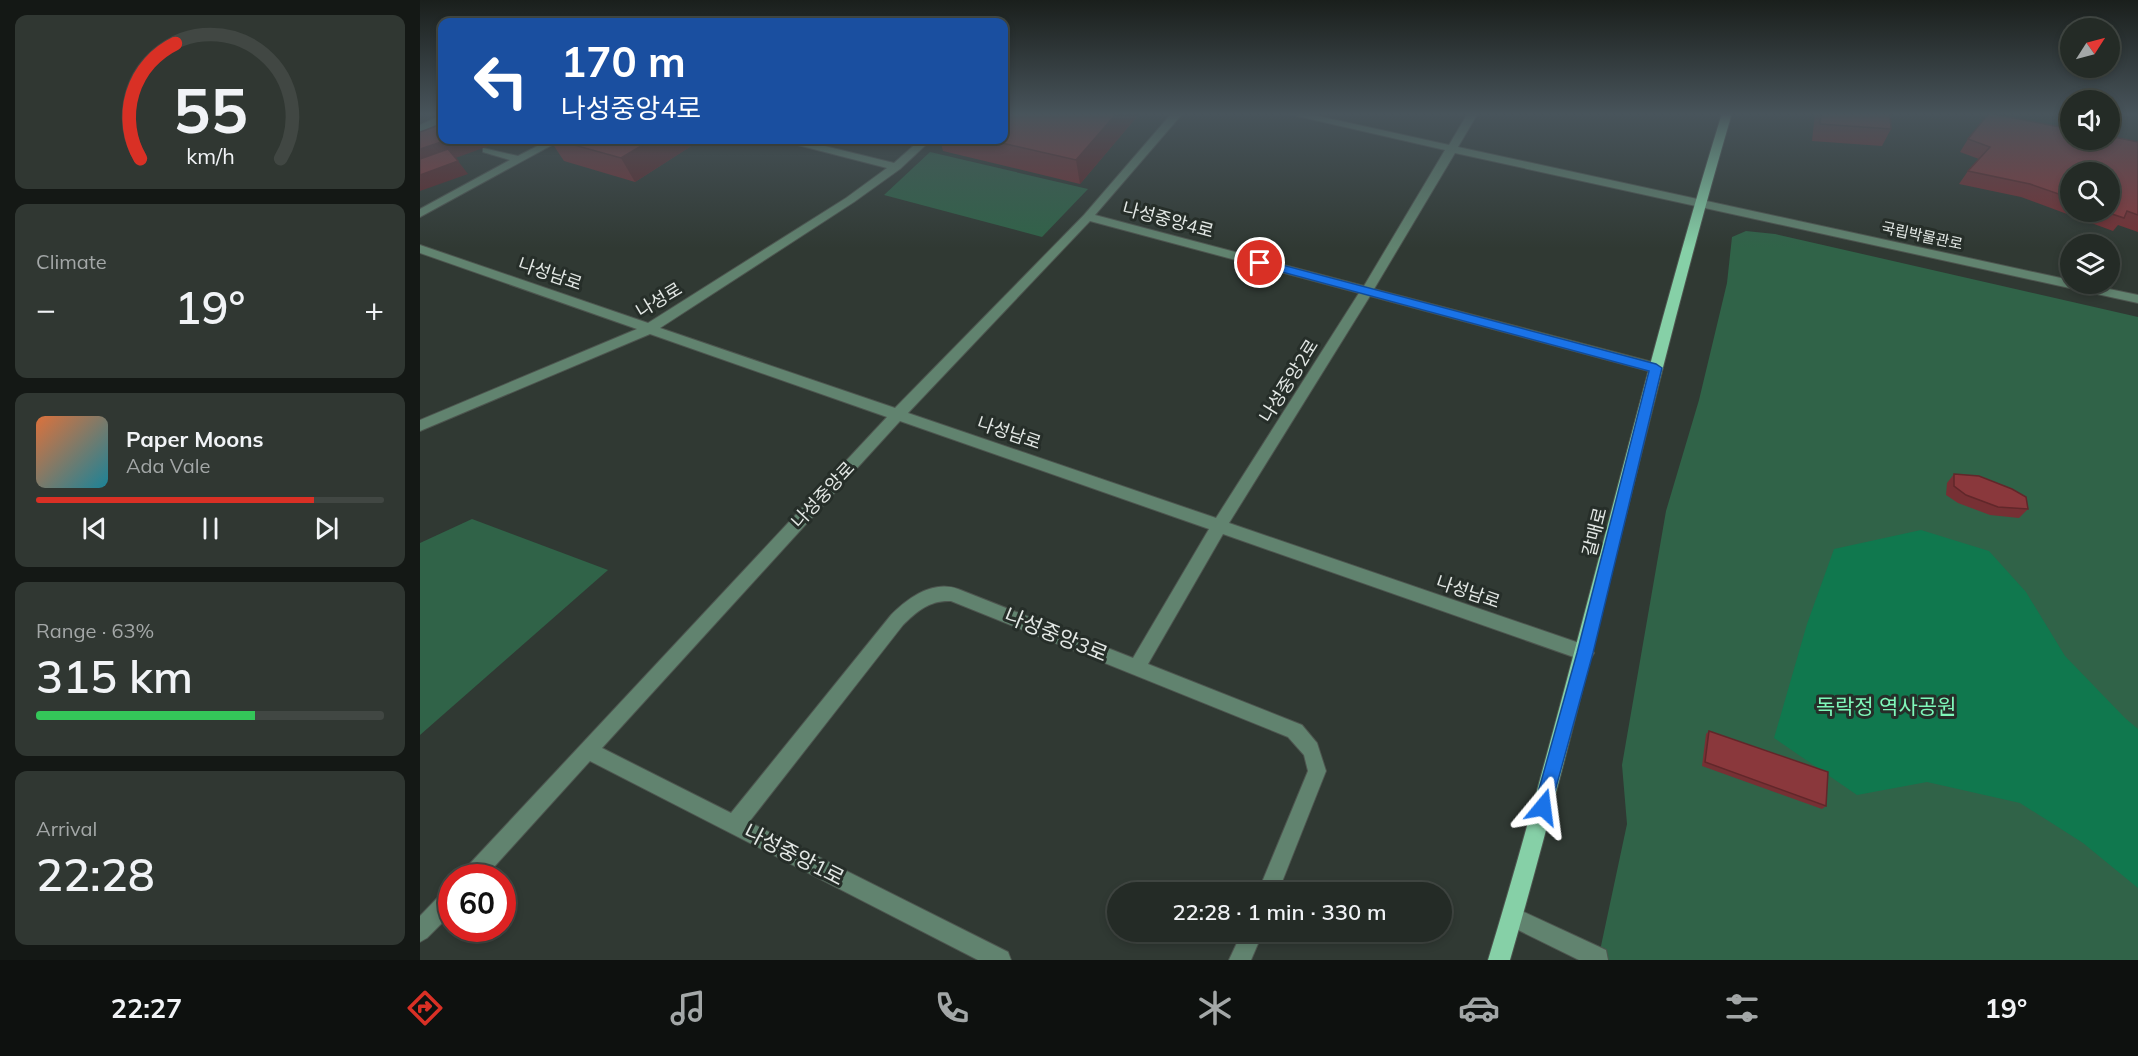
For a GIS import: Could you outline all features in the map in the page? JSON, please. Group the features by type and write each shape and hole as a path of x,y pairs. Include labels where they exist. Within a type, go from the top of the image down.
{"main road":[{"name":"갈매로","path":"1499,960 1585,653 1656,368 1713,158"}],"street":[{"path":"513,158 520,160"},
{"path":"420,214 524,158"},
{"path":"863,158 896,166"},
{"name":"나성로","path":"420,426 649,329 850,200 905,158"},
{"name":"나성중앙로","path":"483,864 897,415 1088,217 1139,158"},
{"name":"나성중앙2로","path":"1137,668 1220,526 1367,291 1445,158"},
{"name":"국립박물관로","path":"1495,158 2138,298"},
{"name":"나성중앙4로","path":"1088,217 1656,368"},
{"name":"나성남로","path":"420,249 1585,653"},
{"name":"나성중앙3로","path":"735,824 897,620 909,608 932,595 952,594 1295,731 1305,739 1312,750 1317,771 1272,882"},
{"name":"나성중앙1로","path":"588,750 1000,960"},
{"path":"420,931 438,912"},
{"path":"1513,916 1598,958"},
{"path":"1240,960 1248,942"}],"green space":[{"path":"924,158 955,158 1088,189 1042,237 884,195"},
{"name":"독락정 역사공원","path":"1746,231 1775,234 2138,317 2138,960 1598,960 1627,824 1622,765 1666,511 1699,400 1727,283 1732,237"},
{"path":"472,519 608,570 420,735 420,543"},
{"path":"1921,530 1989,551 2026,592 2065,656 2138,729 2138,888 2083,843 2020,803 1927,782 1857,795 1774,738 1807,624 1834,549"}],"building":[{"path":"455,158 458,161 420,175 420,159"},
{"path":"1980,158 2138,158 2138,215 2127,211 2124,218 2120,217 2120,162 2060,162 2060,194 2030,184 1968,171"},
{"path":"1954,474 1979,476 2012,489 2026,497 2028,509 1998,507 1966,495 1954,486"},
{"path":"1709,731 1828,772 1826,806 1705,762"}],"route":[{"path":"1260,263 1656,368 1585,653 1543,807"}]}
